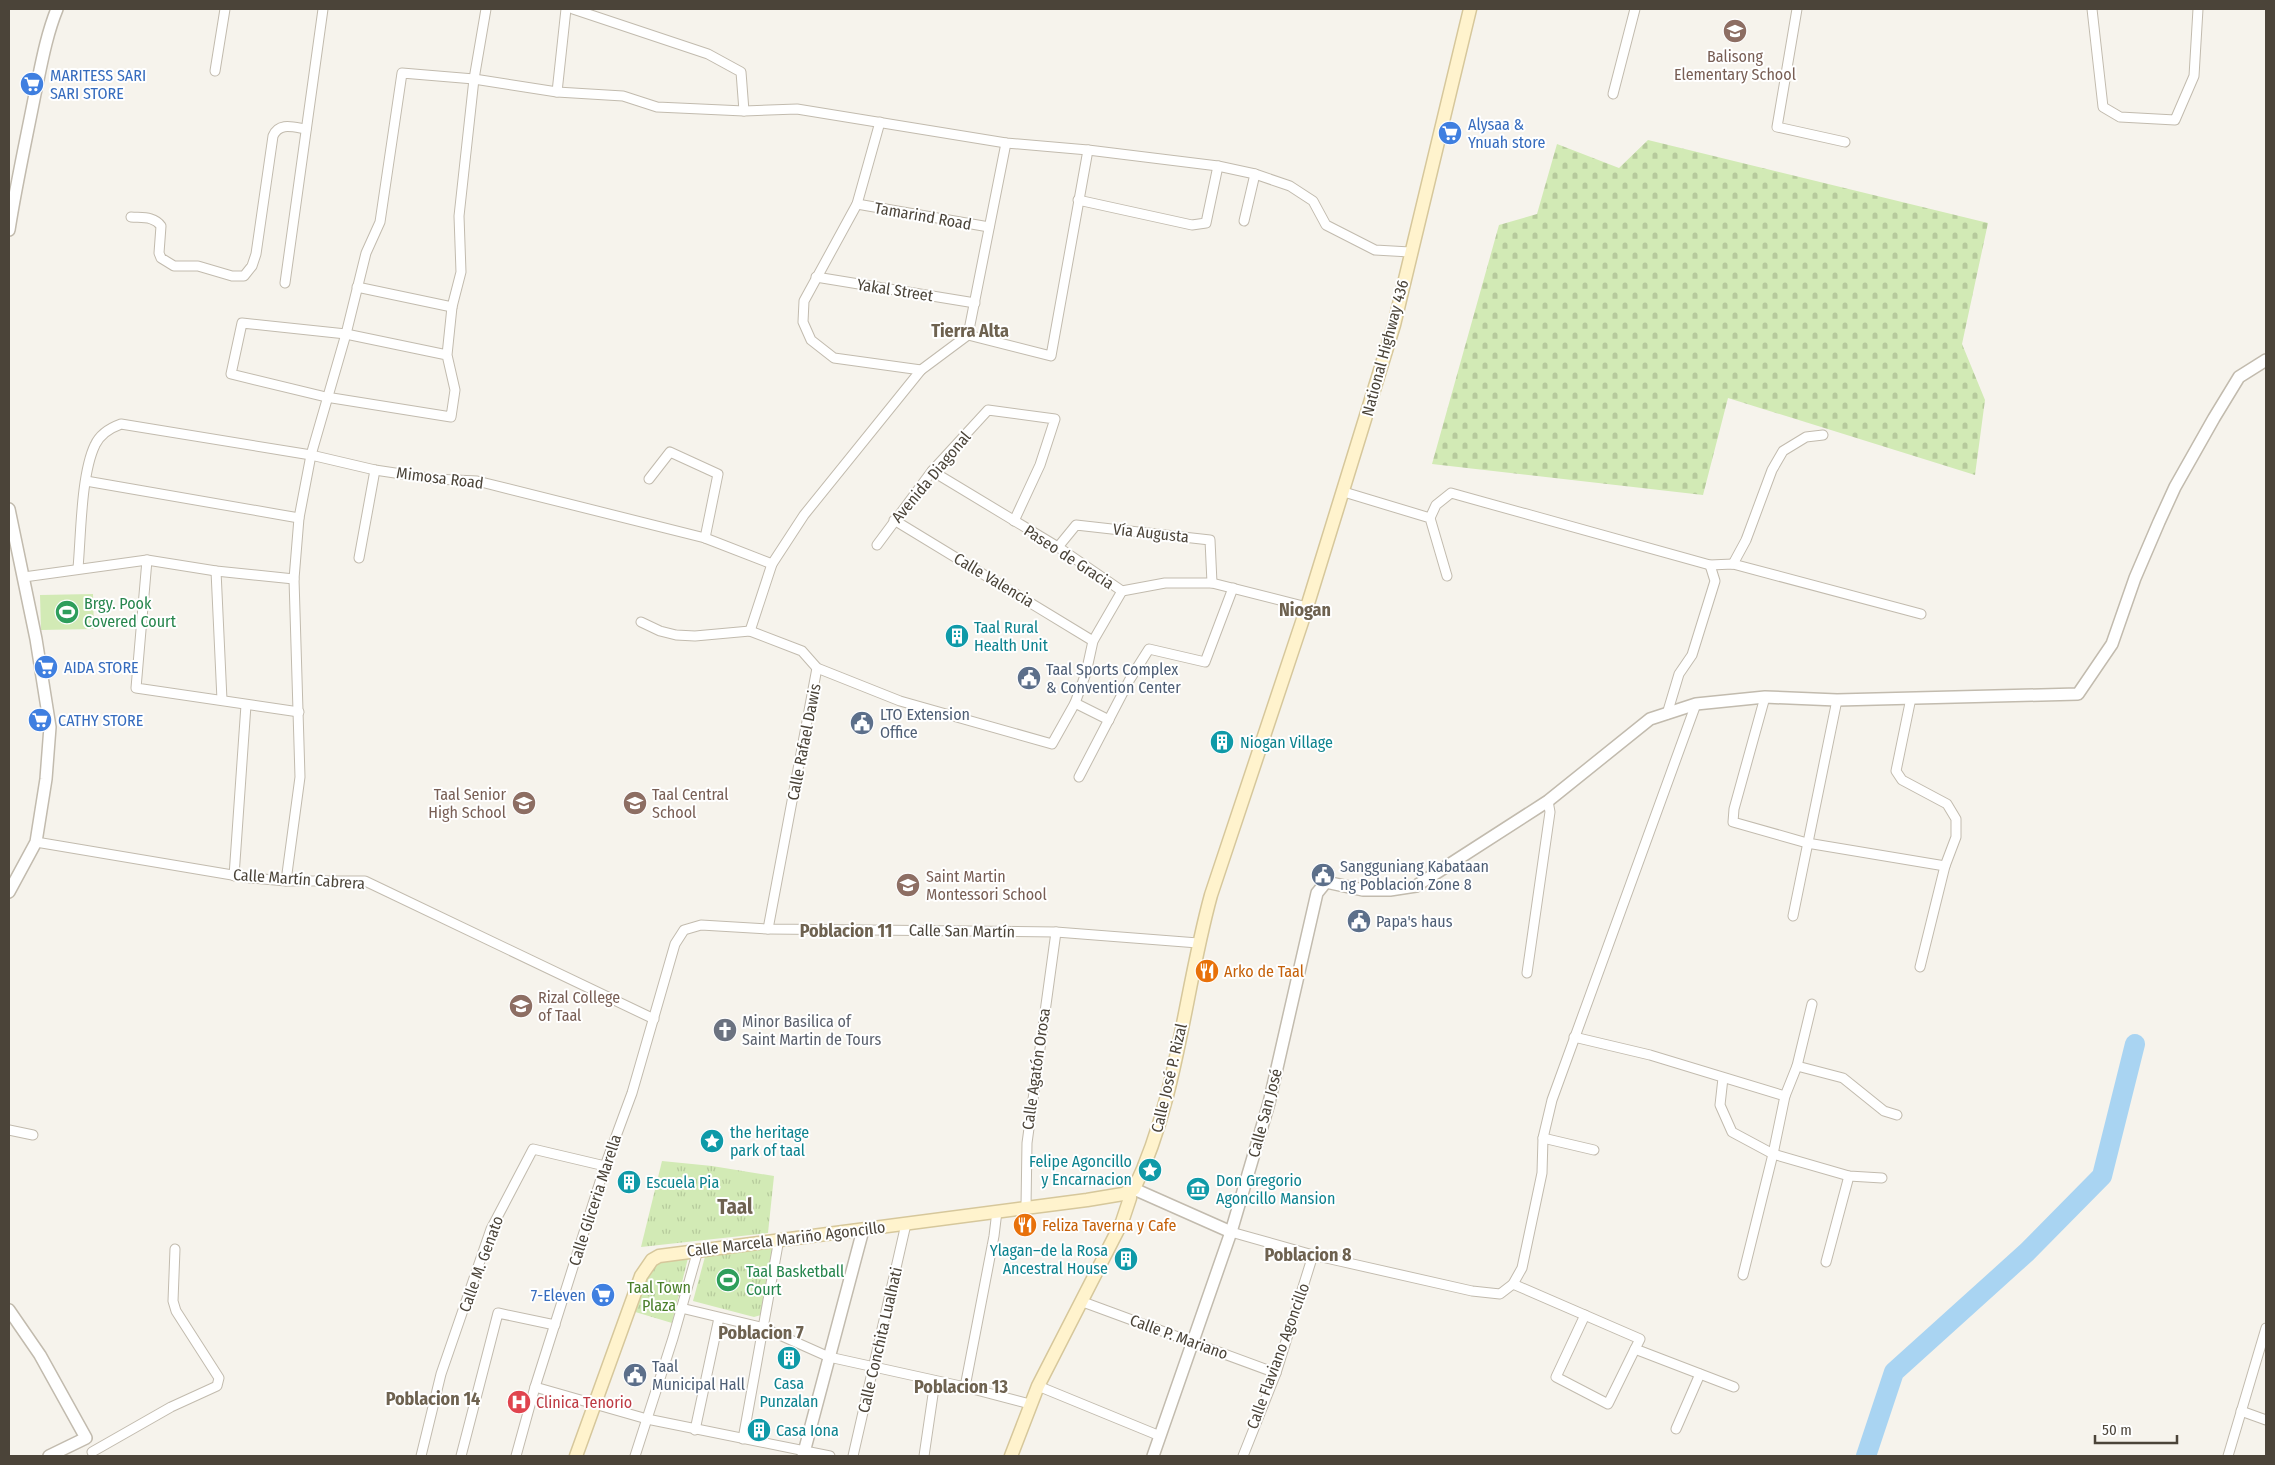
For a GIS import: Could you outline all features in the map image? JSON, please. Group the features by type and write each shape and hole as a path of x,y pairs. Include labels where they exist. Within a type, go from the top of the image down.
{"main road":[{"name":"National Highway 436","path":"1283,682 1344,492 1394,324 1470,9"},
{"name":"Calle José P. Rizal","path":"1010,1456 1038,1386 1083,1302 1122,1222 1132,1190 1152,1148 1164,1105 1198,943 1224,851 1283,682"},
{"name":"Calle Marcela Mariño Agoncillo","path":"576,1456 630,1304 646,1267 658,1256 779,1239 863,1230 1026,1206 1087,1200 1132,1190"}],"street":[{"path":"9,230 16,183 40,72 51,23 57,9"},
{"path":"215,71 226,9"},
{"path":"285,283 324,9"},
{"path":"448,355 346,334 242,323 230,374 326,397 452,417 455,390 448,355 452,306 461,272 460,216 474,79 486,9"},
{"path":"556,92 566,9"},
{"path":"573,9 708,54 741,72 744,111"},
{"path":"1613,94 1635,9"},
{"path":"1797,9 1777,127 1846,142"},
{"path":"2092,9 2103,107 2120,117 2175,120 2194,76 2198,9"},
{"path":"286,881 300,777 294,579 299,518 311,455 326,397 346,334 366,253 380,222 402,73 474,79 556,92 623,96 656,107 744,111 798,109 1006,143 1088,150 1218,166 1254,174 1290,186 1313,201 1326,225 1375,250 1410,252"},
{"path":"880,122 857,204 804,301 803,322 811,340 834,358 921,370"},
{"path":"131,217 150,218 159,222 161,226 159,253 169,264 174,266 198,266 232,276 244,276 252,266 256,254 273,136 282,127 306,129"},
{"path":"750,632 772,564 804,515 921,370 968,335 1006,143"},
{"path":"968,335 1051,356 1088,150"},
{"path":"1078,200 1192,225 1206,223 1218,166"},
{"path":"1244,221 1254,174"},
{"name":"Tamarind Road","path":"857,204 989,227"},
{"name":"Yakal Street","path":"816,277 975,303"},
{"path":"357,287 452,306"},
{"path":"1528,973 1550,812 1548,801 1650,719 1696,704 1765,697 1838,700 2078,694 2112,644 2135,578 2175,487 2214,418 2240,377 2266,360"},
{"name":"Avenida Diagonal","path":"877,546 894,520 932,471 988,410 1055,418 1040,465 1014,521"},
{"name":"Mimosa Road","path":"86,481 95,446 103,434 110,428 121,424 311,455 375,470 435,479 476,481 705,538 772,564"},
{"path":"1734,564 1746,540 1772,470 1784,451 1806,437 1823,436"},
{"path":"649,479 670,452 718,474 705,538"},
{"path":"359,558 375,470"},
{"name":"Paseo de Gracia","path":"932,471 1058,547 1122,591 1166,583 1212,583 1307,607"},
{"path":"78,568 86,481 299,518"},
{"path":"1344,492 1430,518"},
{"path":"1447,576 1430,518 1436,505 1452,493 1710,565 1734,564 1921,614"},
{"path":"9,509 24,576 50,727 46,779 36,842 9,892"},
{"name":"Calle Valencia","path":"894,520 1093,641"},
{"name":"Vía Augusta","path":"1058,547 1076,525 1210,540 1212,583"},
{"path":"24,576 147,560 216,571 294,579"},
{"path":"147,560 136,688 299,712"},
{"path":"1667,714 1679,674 1692,655 1715,581 1710,565"},
{"path":"216,571 222,700"},
{"path":"1079,777 1148,648 1205,662 1233,588"},
{"name":"Calle Rafael Dawis","path":"768,929 817,668 900,701 1052,744 1074,703 1086,673 1093,641 1122,591"},
{"path":"641,622 660,631 676,635 695,636 750,632 802,650 817,668"},
{"path":"1765,697 1734,809 1733,822 1807,843 1945,866"},
{"path":"1911,698 1896,771 1902,780 1947,804 1956,819 1956,837 1945,866 1920,967"},
{"path":"1794,916 1807,843 1838,700"},
{"path":"1074,703 1109,720"},
{"path":"1132,1190 1231,1232 1313,1255 1472,1291 1500,1294 1514,1284 1522,1268 1528,1246 1542,1173 1543,1138 1552,1100 1696,704"},
{"path":"234,876 246,705"},
{"name":"Calle San José","path":"1154,1456 1231,1232 1270,1102 1316,893 1326,882 1363,890 1390,890 1416,886 1548,801"},
{"name":"Calle Martín Cabrera","path":"36,842 234,876 286,881 365,882 654,1019"},
{"name":"Calle San Martín","path":"675,944 684,930 701,925 768,929 1056,932 1198,943"},
{"name":"Calle Agatón Orosa","path":"1026,1206 1027,1143 1056,932"},
{"name":"Calle Gliceria Marella","path":"516,1456 535,1387 605,1166 632,1093 675,944"},
{"path":"1743,1275 1773,1154 1785,1096 1797,1066 1812,1004"},
{"path":"1574,1037 1650,1055 1785,1096"},
{"path":"1797,1066 1843,1078 1884,1112 1897,1115"},
{"path":"1723,1078 1720,1105 1732,1132 1773,1154 1849,1176 1882,1178"},
{"path":"9,1130 33,1135"},
{"path":"1543,1138 1594,1150"},
{"name":"Calle M. Genato","path":"421,1456 441,1374 491,1229 533,1149 605,1166"},
{"path":"1826,1262 1849,1176"},
{"path":"965,1387 994,1236 997,1211"},
{"name":"Calle Conchita Lualhati","path":"853,1456 906,1224"},
{"path":"803,1454 863,1230"},
{"path":"744,1439 779,1239"},
{"path":"9,1310 40,1354 93,1454 171,1407 216,1386 219,1378 176,1311 173,1301 175,1249"},
{"path":"635,1456 673,1338 698,1250"},
{"name":"Calle Flaviano Agoncillo","path":"1243,1456 1276,1373 1313,1255"},
{"path":"1514,1284 1640,1339 1608,1404 1556,1378 1585,1315"},
{"name":"Calle P. Mariano","path":"1083,1302 1194,1341 1276,1373"},
{"path":"681,1308 764,1328 829,1357 965,1387 1030,1404"},
{"path":"461,1456 498,1313 555,1325"},
{"path":"695,1430 719,1318"},
{"path":"2228,1456 2266,1328"},
{"path":"1635,1349 1734,1387"},
{"path":"1676,1429 1700,1374"},
{"path":"924,1456 935,1381"},
{"path":"1038,1386 1160,1436"},
{"path":"535,1387 646,1420 744,1439 803,1454 830,1456"},
{"path":"2241,1411 2266,1420"},
{"path":"49,1456 86,1438"}],"green space":[{"path":"1648,140 1988,223 1962,344 1985,400 1975,475 1728,398 1703,495 1432,464 1499,225 1537,214 1557,144 1619,168"},
{"name":"Brgy. Pook Covered Court","path":"93,594 94,629 41,630 40,595"},
{"path":"662,1161 712,1166 774,1176 768,1233 641,1247"},
{"path":"775,1244 761,1315 754,1317 693,1301 706,1253"},
{"name":"Taal Town Plaza","path":"688,1258 672,1323 632,1311 643,1283 656,1264 664,1260"}],"waterway":[{"path":"1866,1456 1894,1372 2027,1252 2102,1176 2135,1044"}],"place":[{"name":"Balisong Elementary School","path":"1735,31"},
{"name":"MARITESS SARI SARI STORE","path":"32,84"},
{"name":"Alysaa & Ynuah store","path":"1450,133"},
{"name":"Brgy. Pook Covered Court","path":"67,612"},
{"name":"Taal Rural Health Unit","path":"957,636"},
{"name":"AIDA STORE","path":"46,667"},
{"name":"Taal Sports Complex & Convention Center","path":"1029,678"},
{"name":"CATHY STORE","path":"40,720"},
{"name":"LTO Extension Office","path":"862,723"},
{"name":"Niogan Village","path":"1222,742"},
{"name":"Taal Senior High School","path":"524,803"},
{"name":"Taal Central School","path":"635,803"},
{"name":"Sangguniang Kabataan ng Poblacion Zone 8","path":"1323,875"},
{"name":"Saint Martin Montessori School","path":"908,885"},
{"name":"Papa's haus","path":"1359,921"},
{"name":"Arko de Taal","path":"1207,971"},
{"name":"Rizal College of Taal","path":"521,1006"},
{"name":"Minor Basilica of Saint Martin de Tours","path":"725,1030"},
{"name":"the heritage park of taal","path":"712,1141"},
{"name":"Felipe Agoncillo y Encarnacion","path":"1150,1170"},
{"name":"Escuela Pia","path":"629,1182"},
{"name":"Don Gregorio Agoncillo Mansion","path":"1198,1189"},
{"name":"Feliza Taverna y Cafe","path":"1025,1225"},
{"name":"Ylagan–de la Rosa Ancestral House","path":"1126,1259"},
{"name":"Taal Basketball Court","path":"728,1280"},
{"name":"7-Eleven","path":"603,1295"},
{"name":"Casa Punzalan","path":"789,1358"},
{"name":"Taal Municipal Hall","path":"635,1375"},
{"name":"Clinica Tenorio","path":"519,1402"},
{"name":"Casa Iona","path":"759,1430"}],"district":[{"name":"Tierra Alta","path":"970,331"},
{"name":"Niogan","path":"1305,610"},
{"name":"Poblacion 11","path":"846,931"},
{"name":"Taal","path":"735,1207"},
{"name":"Poblacion 8","path":"1308,1255"},
{"name":"Poblacion 7","path":"761,1333"},
{"name":"Poblacion 13","path":"961,1387"},
{"name":"Poblacion 14","path":"433,1399"}]}
